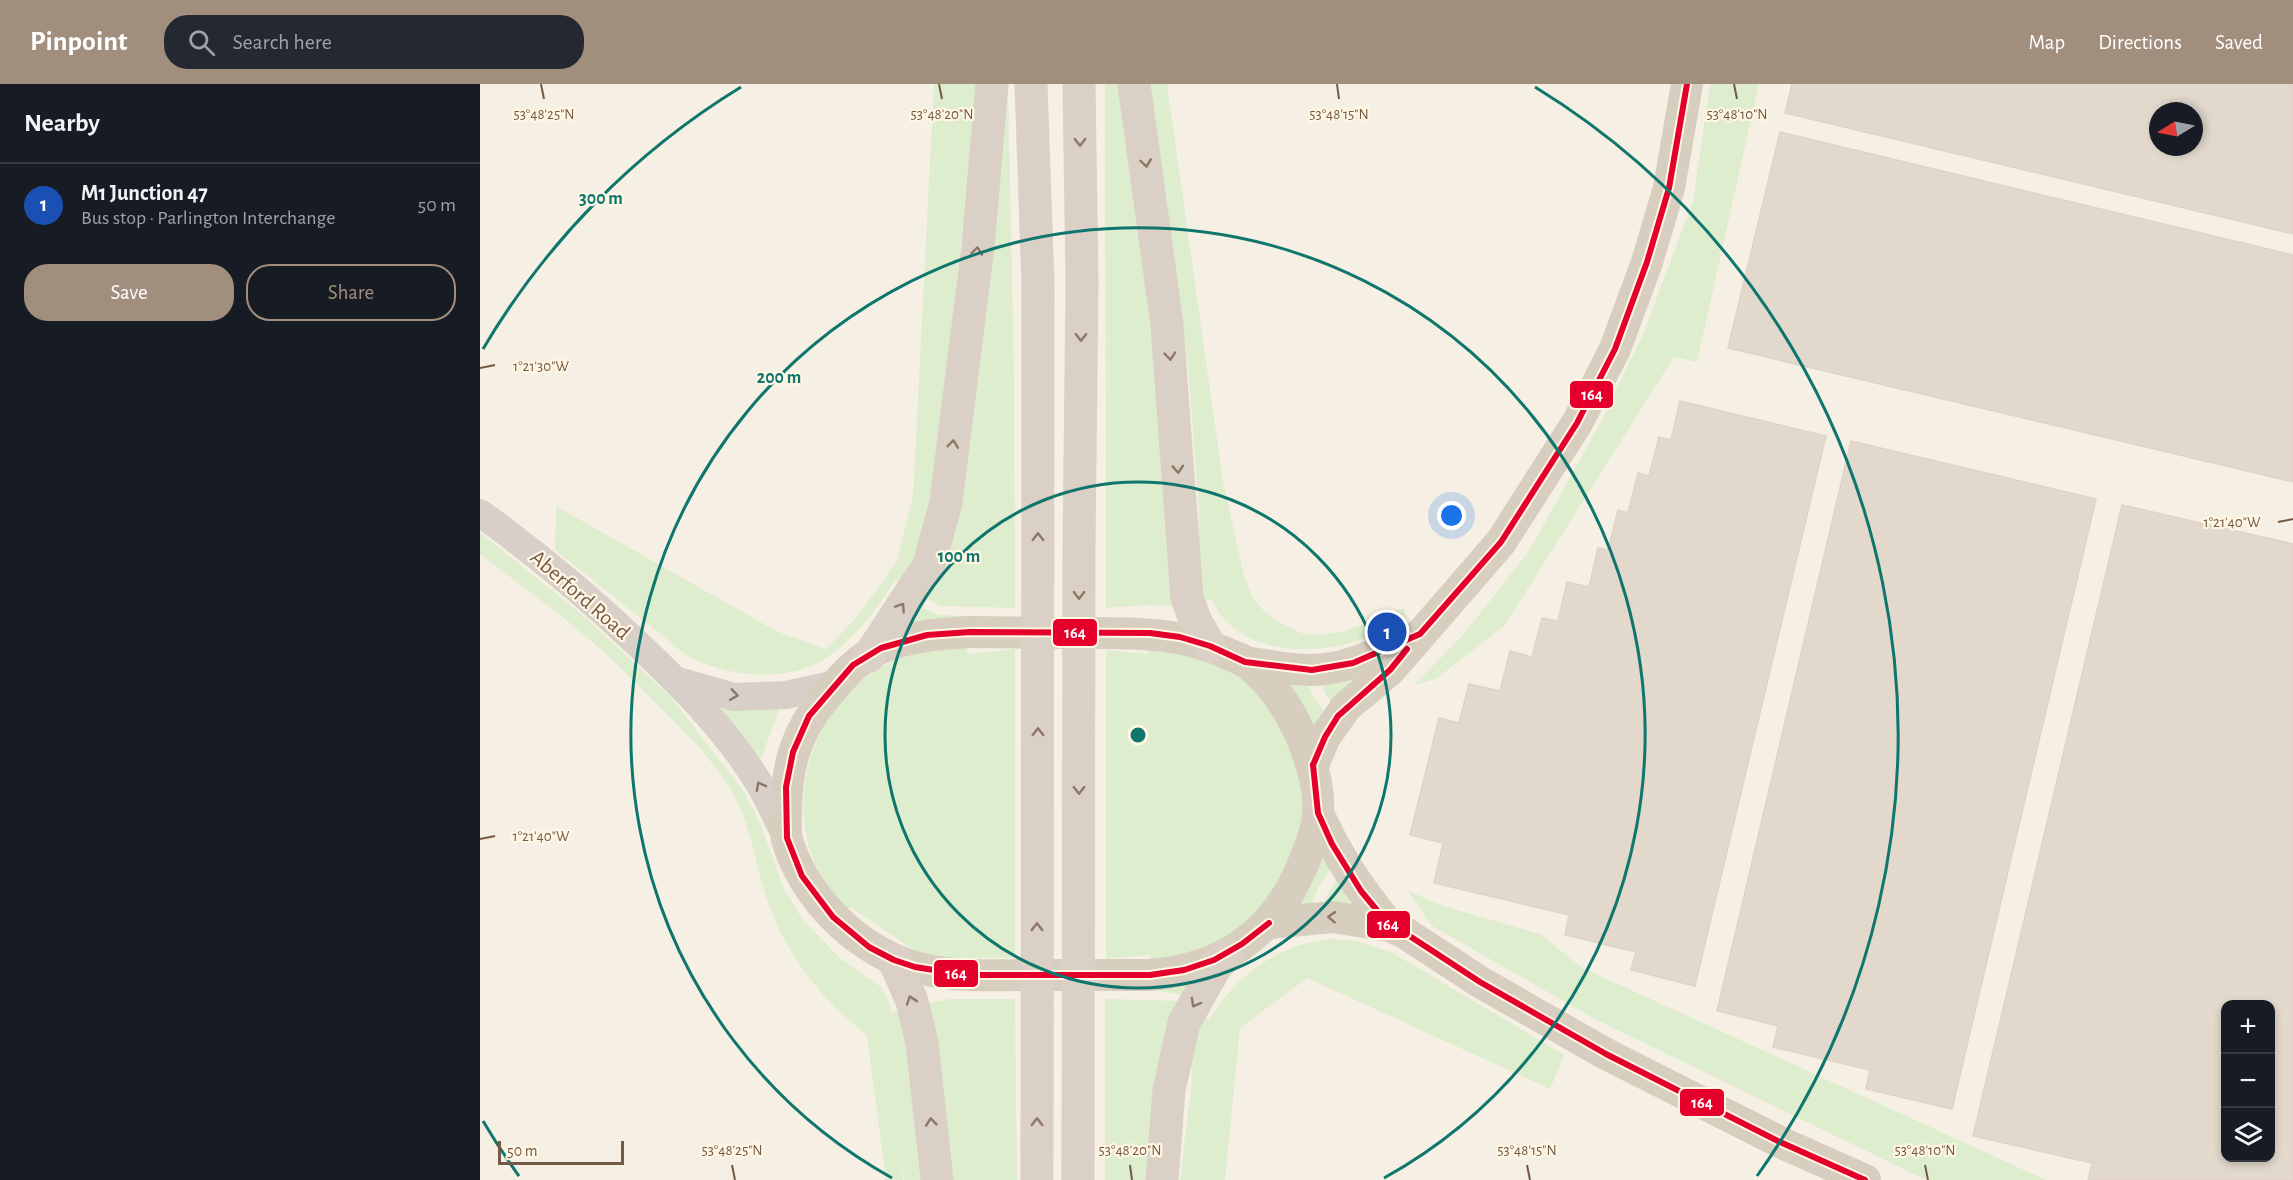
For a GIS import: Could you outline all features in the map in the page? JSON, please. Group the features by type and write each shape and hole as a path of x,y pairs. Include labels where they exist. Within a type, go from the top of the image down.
{"highway":[{"path":"869,656 929,565 946,502 976,258 992,84"},
{"path":"1031,84 1038,285 1037,1180"},
{"path":"1078,1180 1079,546 1082,283 1079,84"},
{"path":"1134,84 1167,325 1187,598 1195,620 1210,646"},
{"path":"1162,1180 1169,1090 1181,1033 1184,1023 1216,966 1227,955"},
{"path":"894,960 912,1001 922,1043 937,1180"}],"main road":[{"path":"1313,765 1325,737 1342,712 1390,670 1501,542 1577,423 1615,349 1647,262 1670,188 1687,84"},
{"name":"Aberford Road","path":"480,513 522,543 593,601 678,681 725,735 757,779 787,838"},
{"path":"1245,662 1268,683 1293,717 1313,765 1318,813 1308,852 1293,889 1269,923 1227,955 1202,966 1176,973 1150,975 965,975 915,967 894,960 869,946 833,917 802,876 787,838 786,787 793,752 809,716 854,665 880,648 927,635 970,632 1150,633 1180,637 1210,646 1245,662 1295,669 1335,668 1375,655 1420,634"},
{"name":"Aberford Road","path":"678,681 734,697 786,695 836,684"},
{"path":"1318,813 1344,865 1361,891 1390,926"},
{"path":"1269,923 1333,917 1390,926 1405,933 1480,982 1606,1053 1780,1142 1865,1180"}],"green space":[{"path":"934,84 977,84 932,500 907,585 895,580 872,614 843,645 833,654 806,668 774,674 740,673 692,658 555,550 556,506 776,631 826,649 857,617 897,561 913,497"},
{"path":"1008,84 1014,375 1015,608 940,606 924,596"},
{"path":"1105,84 1122,84 1146,247 1180,606 1146,605 1106,608"},
{"path":"1149,84 1167,84 1223,482 1244,576 1252,596 1275,620 1301,633 1315,635 1343,632 1404,608 1404,620 1398,630 1378,644 1372,635 1329,647 1306,649 1283,648 1261,643 1241,633 1225,619 1212,600 1200,602 1197,570 1199,509 1188,367"},
{"path":"1710,84 1759,84 1697,362 1674,357 1505,625 1436,679 1414,685 1464,634 1529,551 1600,424 1644,332 1693,201"},
{"path":"480,532 587,619 671,697 745,793 760,823 784,889 803,920 840,958 881,987 888,999 891,1012 903,1010 920,1180 904,1180 899,1149 903,1180 886,1180 867,1035 818,989 793,954 773,914 745,822 726,782 692,740 611,659 559,615 480,554"},
{"path":"918,606 938,615 968,616 907,628"},
{"path":"966,646 968,654 1015,649 1015,958 965,958 965,962 912,953 911,948 851,907 845,911 823,878 812,856 805,826 803,796 808,767 818,738 833,713 852,690 876,671 903,657 926,651"},
{"path":"1149,647 1162,647 1227,668 1249,684 1283,726 1304,790 1302,831 1269,905 1216,947 1150,962 1150,955 1106,959 1106,650 1147,654"},
{"path":"1371,666 1335,708 1324,691 1321,681"},
{"path":"1287,682 1308,683 1328,717 1318,734"},
{"path":"695,689 780,706 760,762"},
{"path":"1323,856 1332,867 1318,888 1310,910 1297,909 1310,889"},
{"path":"1338,877 1362,905 1323,910 1325,900"},
{"path":"1407,890 1443,906 1540,934 1583,968 2046,1180 1926,1180 1595,1019 1432,926"},
{"path":"1331,939 1356,941 1393,953 1564,1055 1550,1089 1307,978 1240,1028 1225,1180 1180,1180 1193,1070 1187,1063 1201,1017 1209,1020 1232,989 1260,964 1293,947"},
{"path":"1194,981 1190,996 1150,990"},
{"path":"950,999 1015,999 1017,1180 944,1180 922,1004"},
{"path":"1105,999 1182,1001 1156,1180 1105,1180"}],"building":[{"path":"1792,84 2293,84 2293,234 1785,113"},
{"path":"1780,132 2293,255 2293,482 1728,348"},
{"path":"1680,401 1826,436 1695,986 1631,970 1636,952 1565,935 1569,915 1434,883 1443,843 1410,835 1439,718 1459,723 1469,684 1500,691 1510,651 1532,657 1542,618 1558,621 1567,582 1589,587 1598,548 1608,550 1618,510 1628,513 1638,473 1649,476 1659,437 1671,440"},
{"path":"1851,441 2096,499 1952,1109 1866,1089 1870,1070 1773,1047 1778,1026 1717,1011"},
{"path":"2122,505 2293,544 2293,1180 2088,1180 2092,1163 1973,1136"}],"transit line":[{"name":"164","path":"1269,923 1242,944 1214,960 1184,970 1150,975 965,975 915,967 894,960 869,947 833,917 802,876 787,838 786,787 793,752 809,716 853,665 881,648 927,635 970,632 1150,633 1180,637 1210,646 1245,662 1312,670 1353,663 1420,634 1501,542 1577,423 1615,349 1647,262 1669,188 1687,84"},
{"name":"164","path":"1313,765 1325,737 1338,716 1390,670 1407,649"},
{"name":"164","path":"1313,765 1318,813 1332,844 1361,891 1390,926 1405,933 1480,982 1606,1054 1780,1142 1865,1180"}],"place":[{"name":"M1 Junction 47","path":"1387,632"}]}
